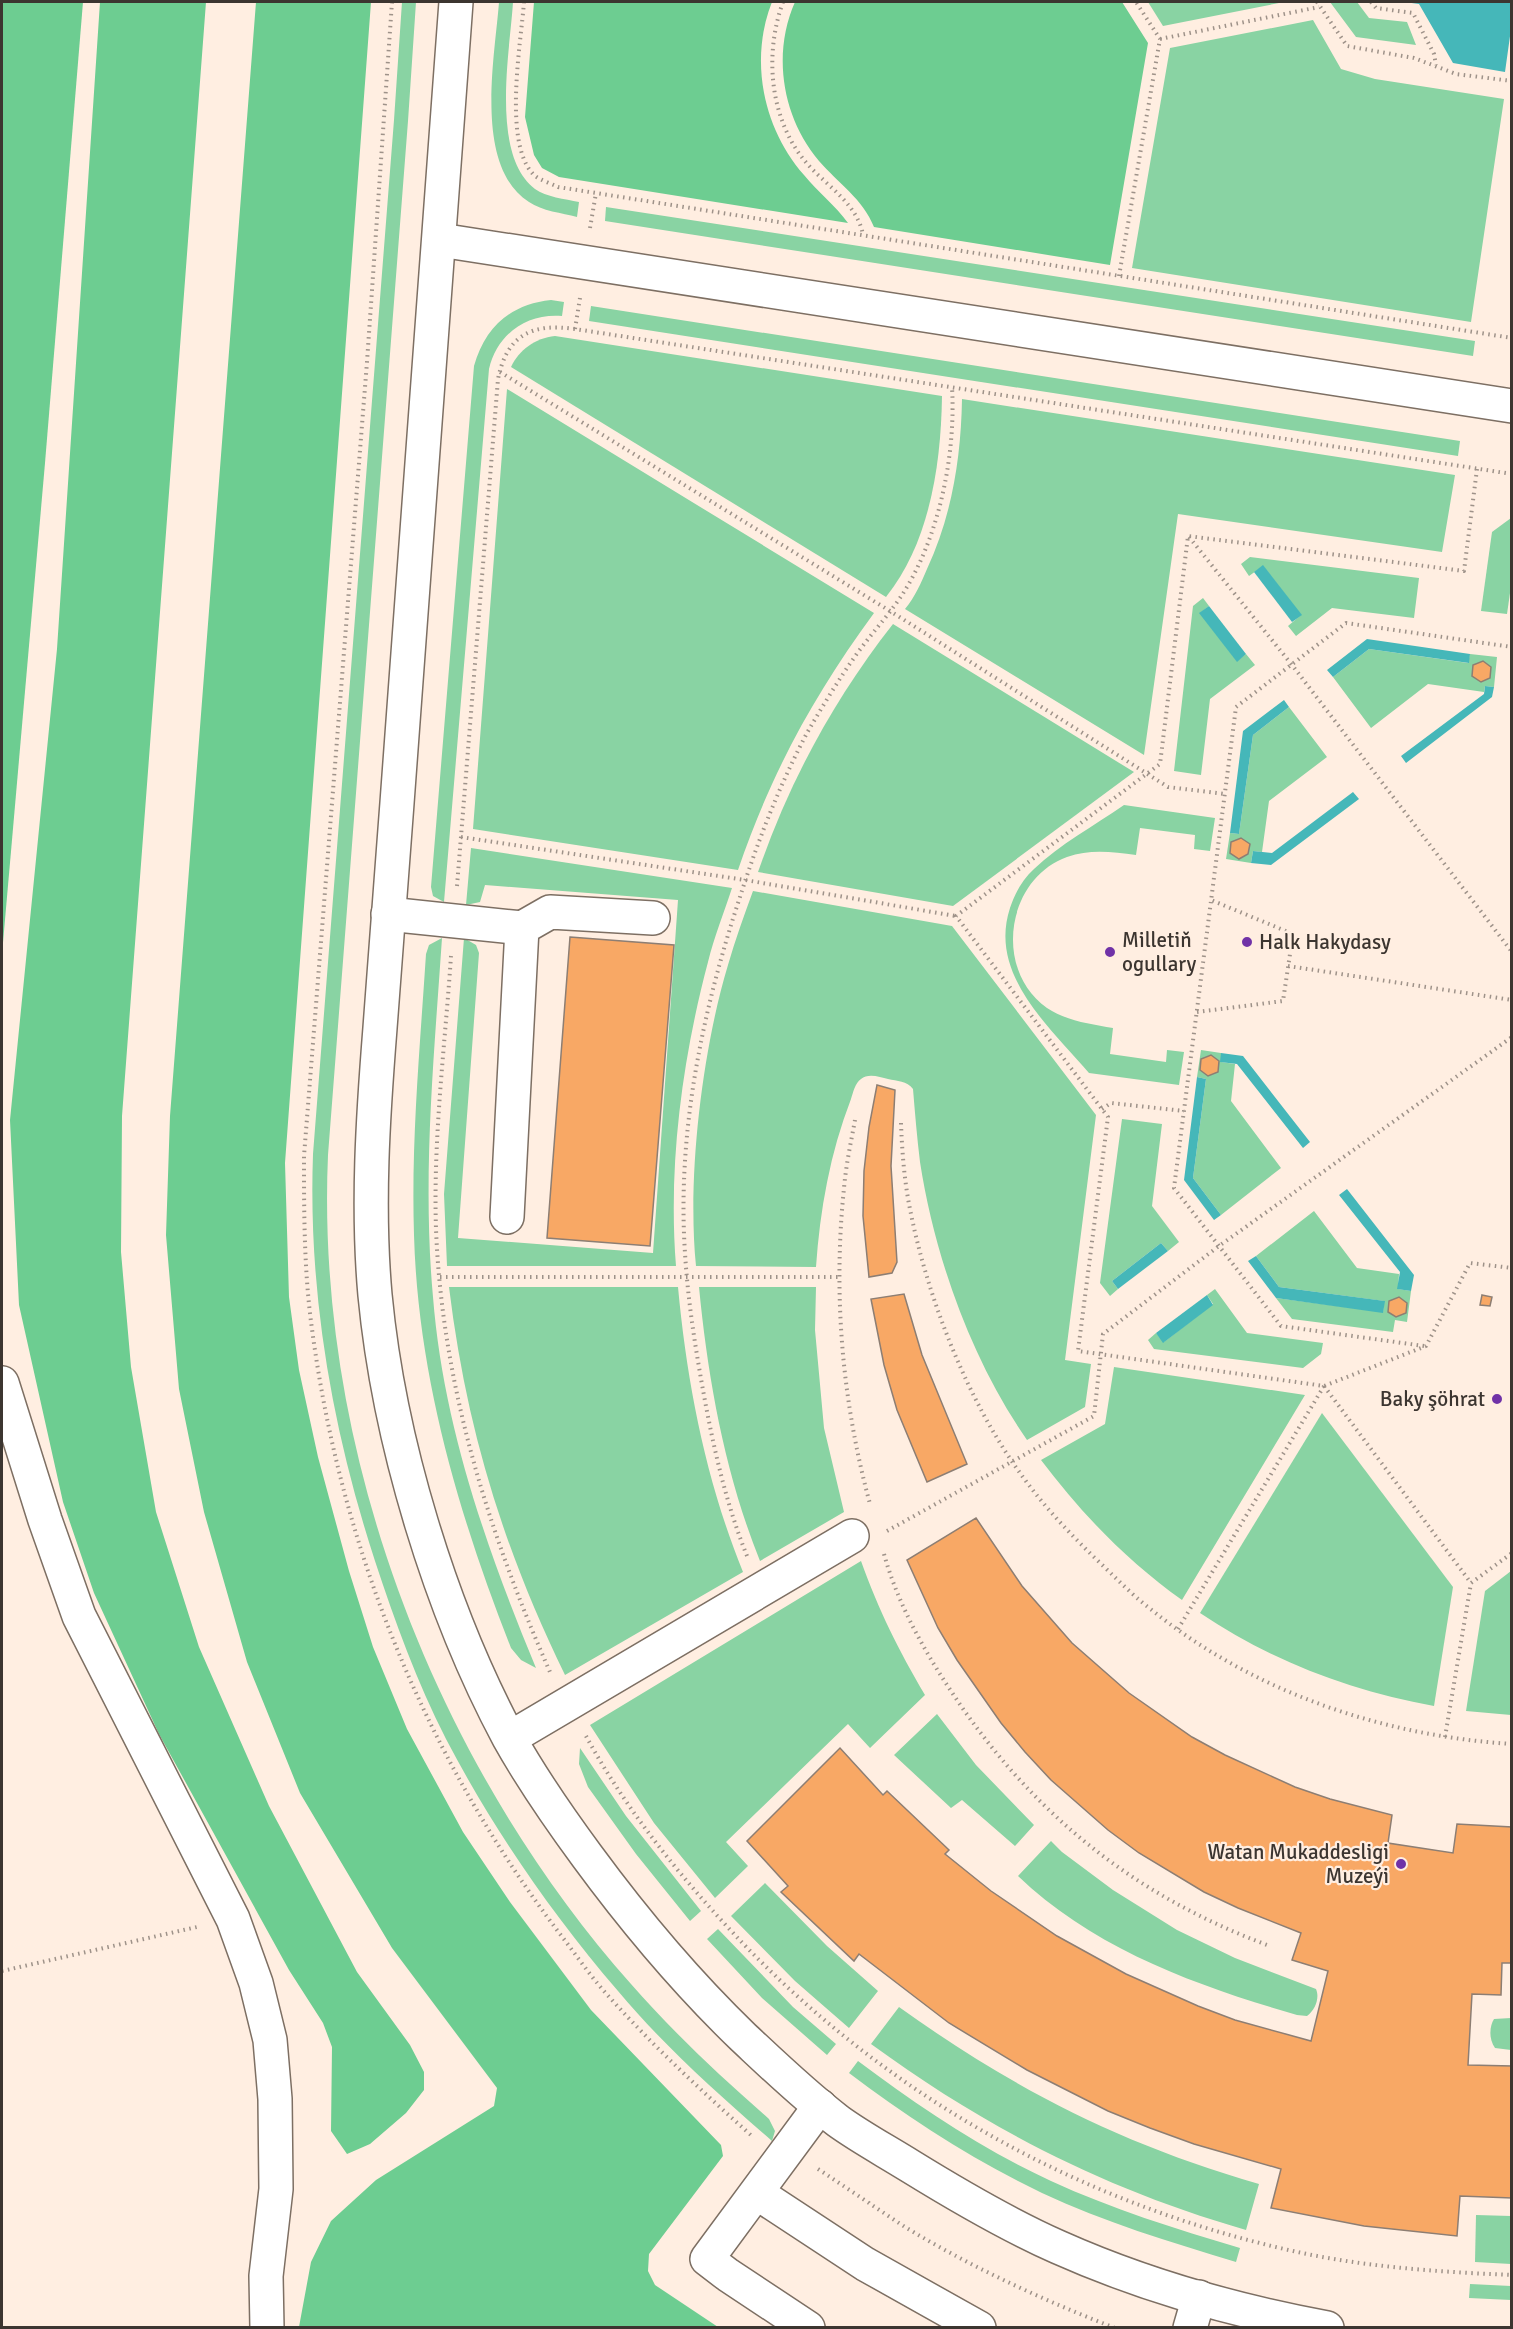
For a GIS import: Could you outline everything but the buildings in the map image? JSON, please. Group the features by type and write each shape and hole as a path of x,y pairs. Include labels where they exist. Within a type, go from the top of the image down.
{"lane":[{"path":"456,2 376,1086 372,1218 375,1295 394,1418 406,1467 440,1577 467,1648 510,1738 571,1834 653,1942 709,2004 796,2087 840,2123 1012,2225 1058,2247 1105,2265 1195,2312 1292,2321 1327,2328"},
{"path":"440,240 1512,406"},
{"path":"388,914 522,928 550,912 654,918"},
{"path":"507,1217 522,928"},
{"path":"2,1383 45,1520 79,1616 233,1919 256,1983 270,2040 275,2098 276,2189 266,2276 267,2328"},
{"path":"510,1738 763,1589 866,1536"},
{"path":"808,2328 707,2259 820,2106"},
{"path":"757,2193 865,2264 980,2328"}],"path":[{"path":"392,2 368,350 304,1156 307,1284 320,1382 352,1518 390,1636 439,1743 510,1864 610,1998 650,2041 764,2147 804,2160 906,2227 978,2267 1064,2308 1115,2328"},
{"path":"524,2 515,117 518,140 524,159 534,175 558,187 1512,338"},
{"path":"783,2 778,16 771,57 771,74 780,112 798,151 811,168 850,208 861,223 863,236"},
{"path":"1119,276 1160,39 1136,2"},
{"path":"1371,2 1376,8 1413,13 1434,54 1436,66"},
{"path":"1160,39 1318,4 1347,46 1413,58 1456,74 1512,81"},
{"path":"1512,474 550,326 529,333 505,353 500,372 454,921 436,1190 440,1276 455,1388 479,1485 521,1604 550,1672 616,1785 651,1834 708,1905 752,1952 794,1994 842,2036 960,2118 1054,2170 1091,2186 1152,2210 1243,2239 1296,2252 1358,2262 1512,2275"},
{"path":"500,372 890,611 1168,787 1225,794"},
{"path":"763,1589 751,1567 735,1527 723,1484 700,1375 685,1253 684,1200 694,1078 702,1030 718,964 745,880 787,774 808,732 856,656 902,594 920,560 940,508 951,436 951,387"},
{"path":"1188,536 1464,571 1476,469"},
{"path":"1188,536 1292,664 1512,952"},
{"path":"956,916 1160,764 1188,536"},
{"path":"1426,1346 1281,1326 1174,1188 1236,707 1346,623 1512,647"},
{"path":"461,837 745,880 956,916 1108,1117 1078,1351 1324,1386 1426,1346 1470,1263 1512,1268"},
{"path":"1197,1012 1283,1001 1293,934 1212,900"},
{"path":"1288,966 1512,1000"},
{"path":"866,1536 1094,1416 1103,1335 1219,1246 1512,1037"},
{"path":"1102,1109 1111,1103 1184,1112"},
{"path":"855,1120 844,1185 840,1232 840,1324 850,1417 859,1464 866,1536 887,1564 900,1599 935,1666 981,1733 1030,1792 1091,1848 1152,1890 1232,1932 1270,1946"},
{"path":"901,1123 908,1202 923,1267 969,1384 1012,1461 1037,1496 1074,1539 1119,1582 1178,1629 1244,1669 1306,1699 1366,1721 1445,1737 1512,1744"},
{"path":"440,1276 840,1276"},
{"path":"1324,1386 1471,1583"},
{"path":"1178,1629 1324,1386"},
{"path":"1445,1737 1471,1583 1512,1553"},
{"path":"2,1971 233,1919"}],"green space":[{"path":"2,2 83,2 2,954"},
{"path":"100,2 206,2 122,1116 121,1252 131,1367 156,1512 199,1647 269,1806 357,1972 410,2045 424,2072 424,2090 406,2113 370,2144 347,2154 331,2131 332,2047 323,2023 289,1970 159,1734 94,1593 63,1502 19,1305 10,1120 57,649"},
{"path":"256,2 371,2 285,1163 289,1297 299,1370 318,1457 349,1571 373,1647 407,1729 463,1832 510,1902 591,2010 721,2145 723,2156 649,2254 648,2271 655,2285 718,2327 299,2327 311,2262 331,2221 376,2180 494,2106 497,2088 392,1948 300,1793 247,1662 204,1512 179,1389 166,1235 170,1116"},
{"path":"402,2 416,2 328,1155 329,1267 342,1379 366,1490 401,1598 446,1703 499,1803 561,1897 631,1984 697,2053 769,2119 775,2131 772,2141 673,2050 618,1991 570,1932 525,1870 464,1773 425,1696 383,1584 346,1461 326,1360 315,1258 312,1206 313,1154"},
{"path":"499,2 513,2 506,101 507,128 512,152 521,173 539,192 579,202 577,217 546,210 529,202 511,185 500,163 494,138 492,110 492,80"},
{"path":"534,2 772,2 765,24 761,70 770,115 778,136 790,156 809,181 848,223 559,177 542,168 534,155 525,117"},
{"path":"795,2 1122,2 1148,43 1110,265 874,227 857,200 819,161 806,144 796,125 784,84 783,64 788,22"},
{"path":"1148,2 1284,2 1163,26"},
{"path":"1330,2 1357,2 1369,18 1407,22 1416,45 1356,37"},
{"path":"1313,20 1341,69 1375,79 1504,99 1471,322 1132,268 1170,48"},
{"path":"606,207 1475,341 1473,356 605,221"},
{"path":"551,300 564,302 562,316 537,318 515,328 499,346 489,369 444,902 433,896 431,887 474,366 485,340 502,320 512,312 524,307"},
{"path":"591,306 1460,441 1458,456 589,321"},
{"path":"555,336 942,396 939,448 923,527 901,575 886,597 511,367 518,355 528,346 541,339"},
{"path":"507,389 874,613 832,674 796,736 765,800 738,870 473,829"},
{"path":"962,399 1455,475 1442,552 1178,514 1144,755 905,609 915,595 936,549 949,507 960,443"},
{"path":"1511,518 1512,579 1507,614 1481,611 1492,532"},
{"path":"1250,557 1419,578 1414,618 1332,608 1296,636 1288,626 1301,615 1263,566 1249,576 1241,564"},
{"path":"1203,598 1209,606 1200,613 1237,661 1246,654 1255,665 1210,699 1201,775 1174,771 1193,606"},
{"path":"893,624 1134,772 953,906 758,872 784,806 815,742 851,682"},
{"path":"1369,649 1468,663 1470,654 1497,657 1494,687 1485,686 1484,692 1428,684 1371,728 1333,677"},
{"path":"1289,707 1327,757 1269,801 1262,852 1253,851 1251,863 1226,859 1230,833 1239,834 1253,735"},
{"path":"1124,805 1215,818 1210,851 1194,849 1195,835 1140,828 1136,855 1093,852 1067,857 1046,868 1031,885 1020,904 1014,927 1014,949 1019,971 1030,992 1047,1008 1071,1019 1113,1028 1110,1054 1166,1062 1167,1050 1184,1052 1179,1085 1089,1073 1041,1018 1027,998 1015,978 1008,956 1005,932 1010,908 1026,878 1055,851"},
{"path":"471,848 732,888 708,962 684,1075 674,1190 676,1266 447,1266 444,1194 464,938 476,945 479,953 458,1238 653,1253 678,900 485,885 480,902 466,905"},
{"path":"753,891 952,926 1096,1115 1065,1360 1091,1364 1085,1407 1027,1440 1007,1409 972,1342 946,1271 935,1235 920,1162 913,1089 905,1083 871,1076 861,1079 856,1086 837,1140 827,1182 816,1267 696,1266 695,1155 704,1075 719,999"},
{"path":"442,938 429,1162 430,1252 438,1345 446,1392 470,1486 501,1578 536,1668 521,1660 511,1648 474,1548 433,1393 417,1288 413,1200 426,954 429,945"},
{"path":"1201,1050 1221,1053 1221,1062 1235,1064 1231,1101 1281,1168 1221,1215 1193,1178 1206,1079 1197,1077"},
{"path":"1122,1119 1162,1124 1152,1206 1179,1242 1168,1251 1161,1243 1112,1281 1118,1289 1110,1296 1100,1283"},
{"path":"1314,1211 1357,1268 1399,1274 1398,1289 1411,1291 1407,1322 1395,1320 1393,1332 1292,1319 1276,1298 1383,1312 1384,1301 1279,1287 1256,1256"},
{"path":"449,1287 678,1287 687,1360 700,1432 718,1503 743,1572 565,1675 523,1580 490,1486 466,1389"},
{"path":"699,1287 816,1287 815,1330 824,1428 844,1512 760,1561 737,1495 720,1426 707,1357"},
{"path":"1215,1289 1247,1333 1323,1343 1321,1354 1303,1368 1154,1349 1148,1340 1156,1333 1164,1342 1213,1304 1207,1295"},
{"path":"1114,1367 1305,1395 1182,1600 1124,1553 1072,1499 1041,1460 1105,1424"},
{"path":"1322,1413 1453,1587 1434,1706 1372,1692 1312,1672 1255,1646 1200,1613"},
{"path":"861,1561 890,1630 925,1695 870,1748 848,1724 726,1842 748,1866 715,1898 654,1823 590,1725"},
{"path":"1511,1571 1511,1715 1466,1711 1485,1591"},
{"path":"937,1714 976,1765 1034,1825 1015,1846 962,1800 951,1808 894,1755"},
{"path":"580,1748 626,1816 701,1911 690,1921 636,1854 588,1787 579,1764"},
{"path":"1051,1841 1062,1852 1113,1890 1177,1930 1235,1958 1316,1989 1317,2000 1312,2011 1307,2016 1297,2015 1185,1978 1113,1944 1080,1924 1048,1902 1018,1876"},
{"path":"765,1883 827,1946 878,1991 849,2028 795,1981 731,1916"},
{"path":"718,1929 793,2007 836,2044 827,2055 762,1998 707,1939"},
{"path":"899,2007 985,2064 1071,2112 1161,2151 1259,2184 1246,2230 1194,2214 1096,2176 1004,2130 960,2104 871,2044"},
{"path":"1511,2018 1511,2050 1495,2048 1490,2033 1494,2019"},
{"path":"858,2061 928,2111 1001,2156 1097,2201 1240,2248 1236,2262 1113,2222 1017,2181 942,2138 849,2073"},
{"path":"1476,2215 1511,2216 1511,2264 1475,2262"},
{"path":"1470,2284 1511,2286 1511,2300 1469,2298"}],"water":[{"path":"1404,2 1511,2 1511,29 1505,72 1453,63 1419,4"},
{"path":"1263,565 1302,615 1292,622 1254,572"},
{"path":"1209,606 1246,654 1237,662 1199,613"},
{"path":"1367,639 1470,654 1469,663 1369,649 1333,677 1327,670"},
{"path":"1485,686 1494,687 1492,697 1406,763 1401,756 1484,694"},
{"path":"1284,700 1289,707 1253,735 1239,834 1230,833 1243,731"},
{"path":"1353,792 1359,799 1271,865 1251,863 1253,851 1272,853"},
{"path":"1221,1053 1243,1056 1310,1142 1303,1148 1237,1064 1220,1062"},
{"path":"1197,1077 1206,1079 1193,1178 1221,1215 1214,1220 1184,1180"},
{"path":"1347,1189 1414,1275 1411,1291 1397,1289 1400,1272 1339,1195"},
{"path":"1161,1243 1168,1251 1118,1289 1112,1281"},
{"path":"1256,1256 1279,1287 1385,1301 1383,1313 1276,1298 1248,1261"},
{"path":"1207,1295 1213,1305 1163,1343 1156,1333"}],"place":[{"name":"Halk Hakydasy","path":"1247,942"},
{"name":"Milletiň ogullary","path":"1110,952"},
{"name":"Baky şöhrat","path":"1497,1399"},
{"name":"Watan Mukaddesligi Muzeýi","path":"1401,1864"}]}
